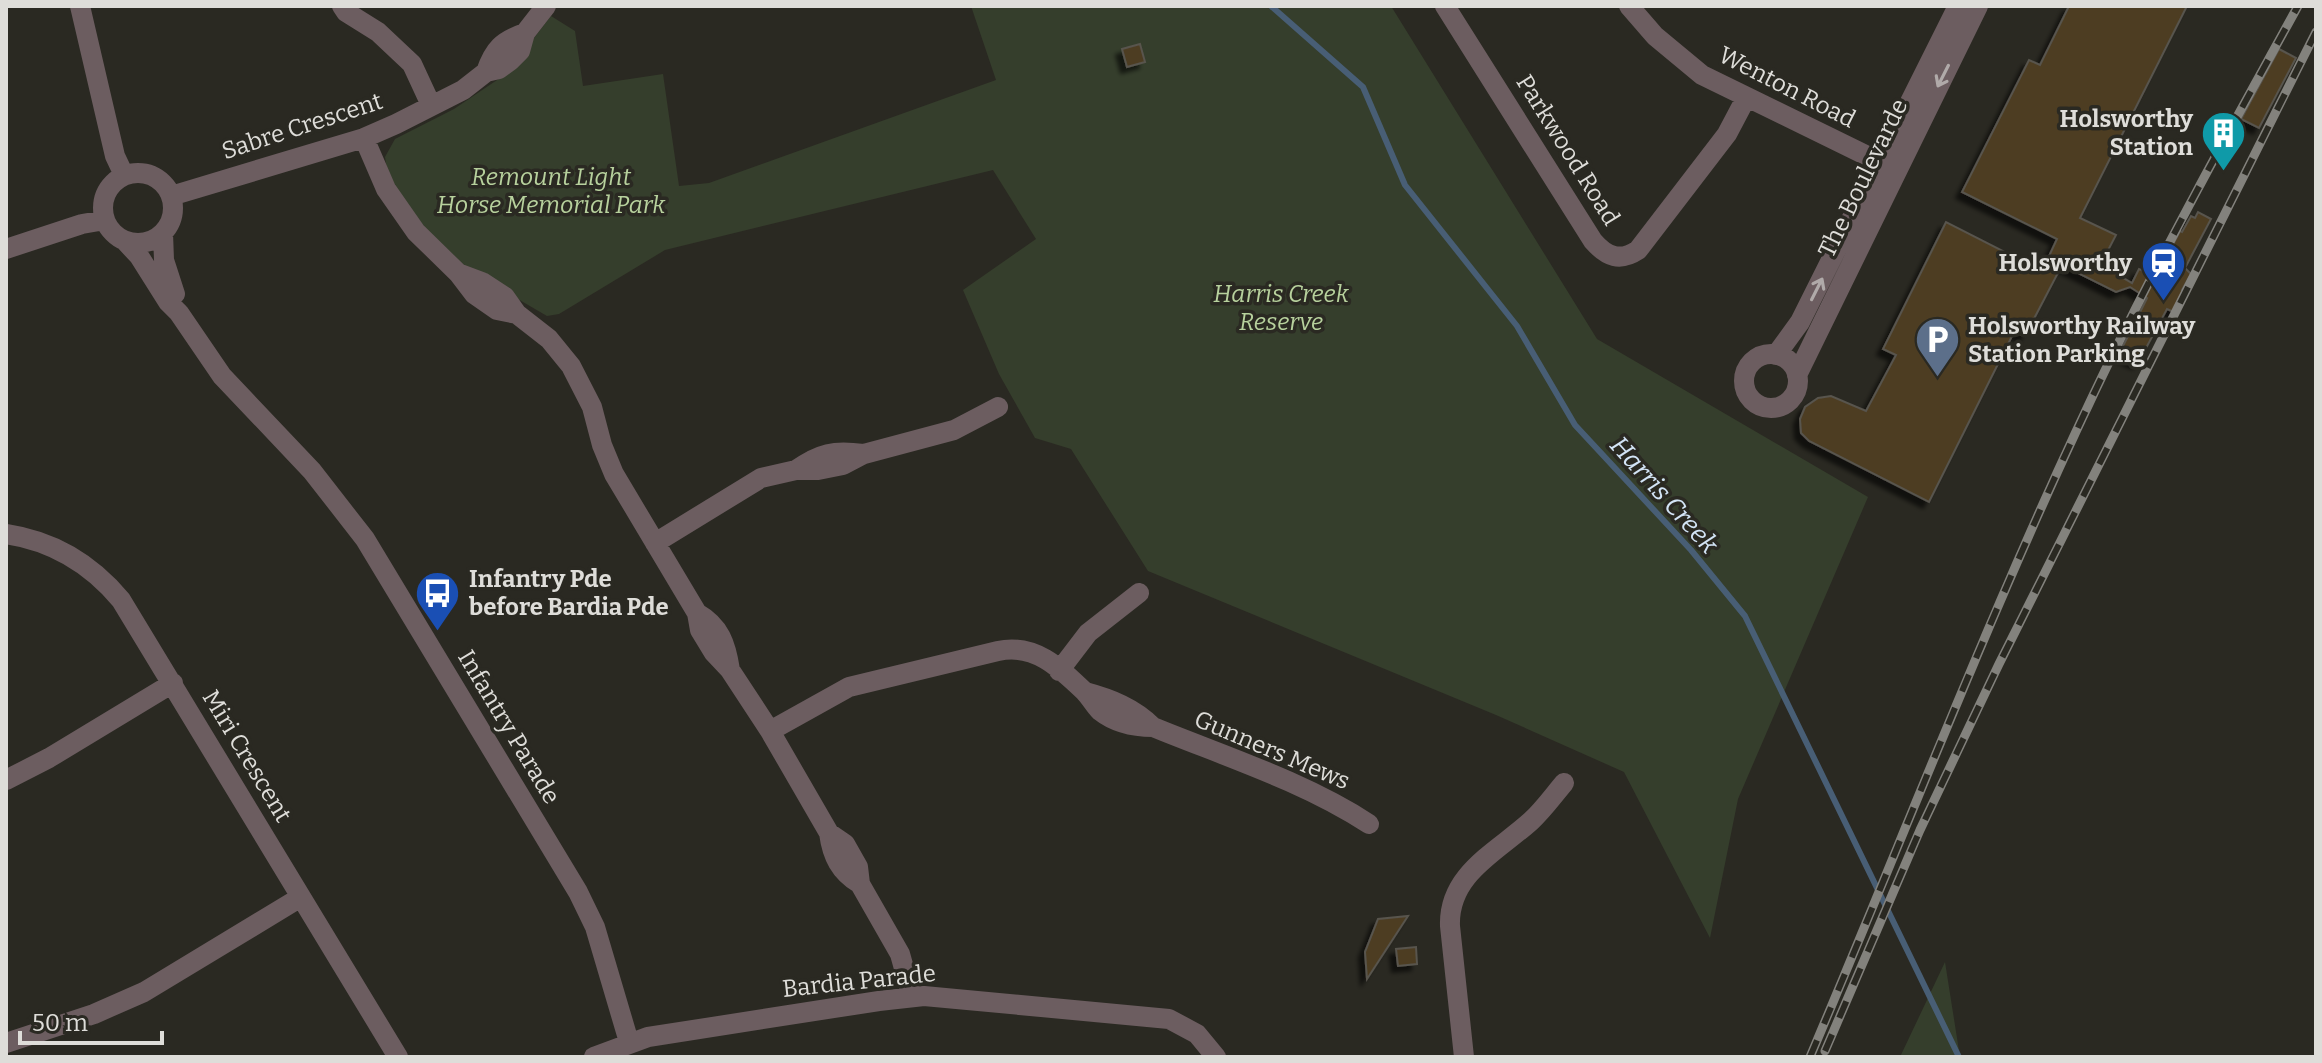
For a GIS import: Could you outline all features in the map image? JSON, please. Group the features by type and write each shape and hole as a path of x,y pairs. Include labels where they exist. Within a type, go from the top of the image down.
{"street":[{"path":"80,6 115,156 124,175"},
{"path":"342,6 346,12 378,32 412,64 431,105"},
{"name":"Sabre Crescent","path":"171,196 364,138 463,90 486,72 499,69 520,51 525,33 546,6"},
{"name":"Parkwood Road","path":"1445,6 1593,241 1601,250 1615,257 1629,256 1638,250 1727,134 1746,98"},
{"name":"Wenton Road","path":"1629,6 1655,36 1686,63 1720,85 1888,166"},
{"name":"The Boulevarde","path":"1797,375 1958,6"},
{"name":"The Boulevarde","path":"1776,355 1800,322 1978,6"},
{"path":"364,138 397,207 431,248 458,273 474,294 497,310 517,314 549,339 578,377 592,407 607,460 697,613 700,630 770,731 829,833 845,844 858,867 860,884 900,954 912,997"},
{"path":"135,172 152,175 166,185 171,196 172,215 163,233 145,242 125,241 112,232 105,220 102,208 107,191 124,175 135,172"},
{"path":"6,249 82,224 105,220"},
{"name":"Infantry Parade","path":"163,233 164,260 179,313"},
{"name":"Infantry Parade","path":"125,241 139,256 222,376 321,481 365,539 578,892 595,927 629,1042"},
{"path":"1776,355 1788,360 1797,375 1796,391 1786,404 1778,407 1765,407 1751,399 1745,385 1747,371 1762,356 1776,355"},
{"path":"655,543 751,483 796,470 843,465 864,454 954,430 998,407"},
{"name":"Miri Crescent","path":"6,534 29,538 62,551 106,583 136,622 398,1057"},
{"path":"1059,671 1088,633 1139,593"},
{"name":"Gunners Mews","path":"770,731 849,687 998,651 1029,650 1085,692 1109,699 1140,714 1153,727 1326,799 1369,824"},
{"path":"6,780 49,758 173,683"},
{"path":"1464,1057 1449,914 1455,892 1468,873 1531,821 1564,783"},
{"path":"6,1043 94,1014 144,992 301,897"},
{"name":"Bardia Parade","path":"594,1057 629,1042 666,1034 936,996 1160,1017 1197,1034 1216,1057"}],"green space":[{"name":"Harris Creek Reserve","path":"971,6 1391,6 1597,339 1868,497 1738,799 1710,938 1624,772 1496,715 1148,571 1071,449 1035,438 999,374 963,290 1036,239 993,170 665,250 559,314 547,316 466,269 430,235 394,185 387,170 385,157 395,139 454,109 506,74 551,16 575,31 583,86 663,74 679,186 709,183 996,80"},
{"path":"1945,962 1960,1057 1900,1057"}],"building":[{"path":"2069,6 2187,6 2080,218 2116,235 2104,258 2108,260 2105,267 2132,283 2139,269 2148,273 2156,256 2165,260 2191,216 2195,218 2198,212 2211,219 2185,268 2191,274 2182,290 2187,292 2176,313 2167,309 2138,363 2119,354 2147,298 2130,287 2116,292 2062,265 2025,336 2014,332 1929,502 1809,441 1801,433 1800,419 1805,407 1818,398 1831,396 1866,411 1896,355 1883,349 1946,222 2042,271 2057,239 1962,192 2029,60 2040,65"},
{"path":"1140,44 1145,62 1127,67 1122,49"},
{"path":"2279,49 2296,58 2259,128 2241,119"},
{"path":"1408,916 1367,979 1365,952 1378,919"},
{"path":"1416,947 1417,964 1398,966 1396,949"}],"waterway":[{"name":"Harris Creek","path":"1271,6 1363,87 1405,185 1517,326 1575,425 1691,550 1745,616 1959,1057"}],"railway":[{"path":"1810,1057 1993,618 2070,444 2156,269 2298,6"},
{"path":"1825,1051 1920,830 1999,664 2316,32"}],"place":[{"name":"Holsworthy Station","path":"2224,172"},
{"name":"Holsworthy","path":"2163,302"},
{"name":"Holsworthy Railway Station Parking","path":"1937,379"},
{"name":"Infantry Pde before Bardia Pde","path":"438,632"}],"park label":[{"name":"Remount Light Horse Memorial Park","path":"551,191"}]}
